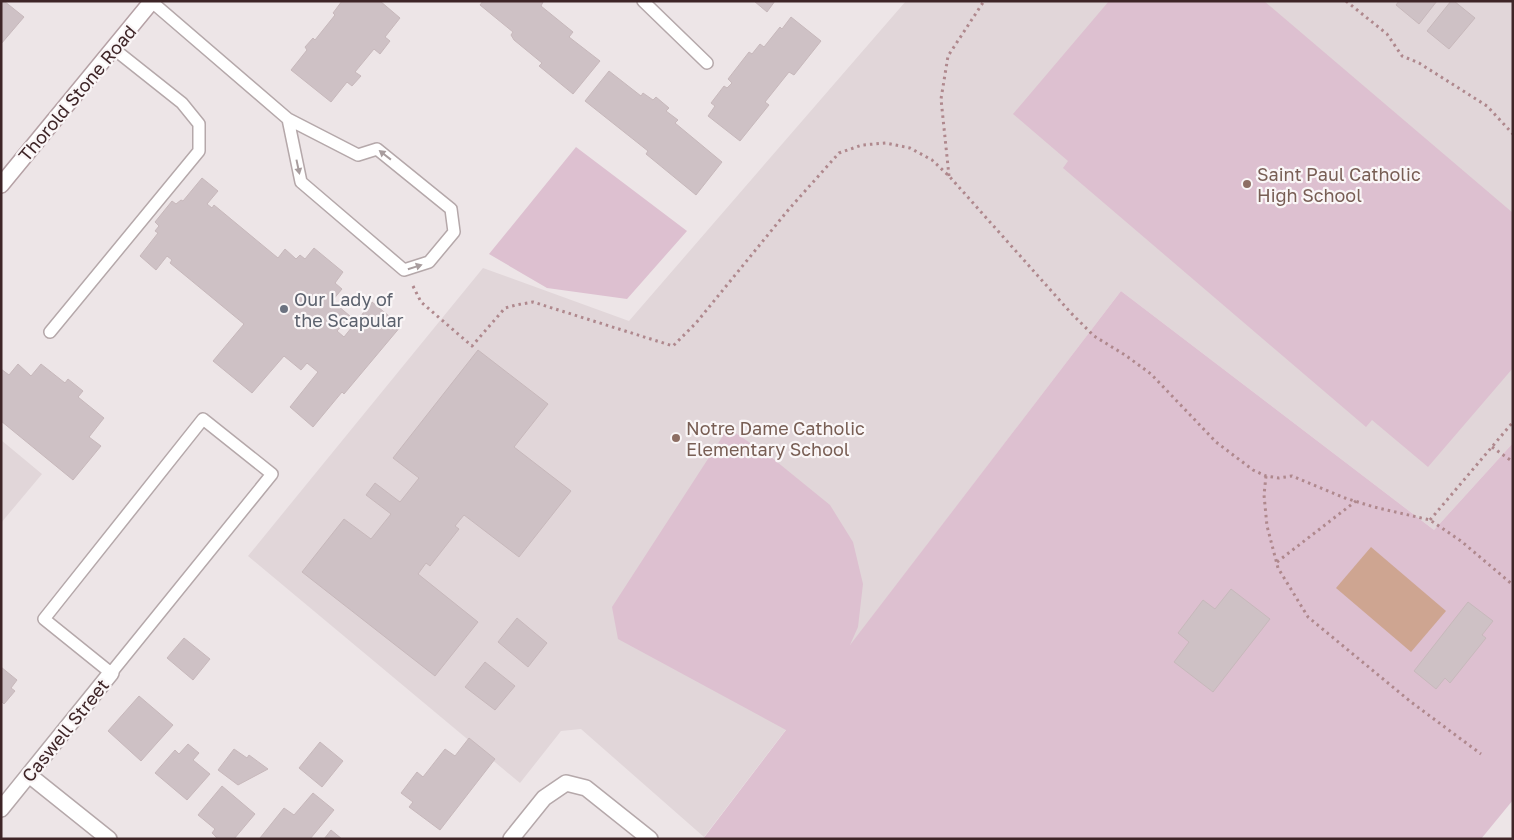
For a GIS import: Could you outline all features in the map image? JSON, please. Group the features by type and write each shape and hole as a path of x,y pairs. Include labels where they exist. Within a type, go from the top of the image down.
{"street":[{"name":"Thorold Stone Road","path":"1,185 152,1"},
{"name":"Caswell Street","path":"1,810 110,673"},
{"path":"29,775 109,839"},
{"path":"511,839 544,798 566,784 586,788 650,839"}],"lane":[{"path":"152,1 288,119 358,155 377,149 451,210 454,232 429,262 404,270 301,182 288,119"},
{"path":"643,1 707,63"},
{"path":"50,332 199,151 199,124 182,103 114,49"},
{"path":"203,419 272,474 110,673 44,619 203,419"}],"path":[{"path":"949,176 941,99 948,56 984,1"},
{"path":"1346,1 1387,34 1402,56 1419,63 1487,106 1513,134"},
{"path":"404,270 421,302 472,346 505,308 533,302 673,346 696,323 789,209 839,153 862,145 886,143 910,148 932,160 949,176 1064,306 1094,336 1151,374 1216,442 1253,470 1266,476 1279,478 1292,476 1374,507 1430,520 1462,541 1513,585"},
{"path":"1430,520 1513,422"},
{"path":"1492,446 1513,462"},
{"path":"1266,476 1264,495 1267,526 1278,568 1308,617 1411,702 1481,754"},
{"path":"1277,562 1356,501"}],"shaded area":[{"name":"Notre Dame Catholic Elementary School","path":"906,1 1513,1 1513,443 1434,530 1121,291 704,837 581,729 561,731 520,783 248,556 483,268 629,321"},
{"path":"1109,1 1264,1 1513,213 1513,368 1428,467 1372,420 1366,427 1063,168 1068,161 1013,114"},
{"path":"576,147 687,231 627,299 547,288 489,254"},
{"path":"1121,291 1434,530 1513,443 1513,800 1481,839 703,839 786,730 618,639 612,607 728,428 771,457 830,505 853,542 863,584 858,627 850,645"},
{"path":"1,440 42,474 1,523"},
{"path":"1371,547 1446,611 1411,652 1336,588"}],"building":[{"path":"1,1 4,1 24,17 1,44"},
{"path":"342,1 380,1 400,18 385,37 390,41 380,54 374,49 355,72 361,76 352,86 347,82 331,102 291,70 307,50 305,47 313,38 315,40 335,15 333,13"},
{"path":"483,1 543,2 541,6 573,32 569,37 600,61 573,94 539,66 542,63 514,40 511,35 513,32 480,5"},
{"path":"754,1 775,1 767,12"},
{"path":"1399,1 1437,1 1419,24 1396,5"},
{"path":"1451,1 1454,1 1475,18 1449,49 1427,31"},
{"path":"791,17 821,41 794,75 789,72 765,102 769,105 740,141 708,116 715,106 711,103 724,86 727,88 732,83 728,79 749,52 752,54 760,44 764,47"},
{"path":"609,71 641,96 643,93 653,100 656,97 669,108 666,111 678,120 675,123 722,162 696,195 646,154 648,151 585,101"},
{"name":"Our Lady of the Scapular","path":"202,178 218,191 207,204 212,208 214,205 278,258 285,249 296,259 300,255 305,259 314,248 343,272 335,283 342,289 332,301 350,316 337,331 344,337 372,302 401,326 344,394 342,392 313,427 290,407 318,372 307,363 301,370 284,356 252,393 213,361 244,324 170,263 172,260 167,256 156,270 140,256 158,233 155,231 159,226 155,222 172,201 176,204 181,200 183,201"},
{"path":"478,350 548,404 514,447 571,491 519,557 464,515 455,526 459,529 430,566 426,563 418,574 478,622 435,676 302,572 344,519 371,539 391,514 366,495 375,483 400,502 419,478 393,458"},
{"path":"18,364 31,376 41,364 65,383 68,379 83,391 78,397 104,418 89,437 101,446 73,480 1,421 1,369 9,375"},
{"path":"1231,589 1270,619 1213,692 1174,662 1189,642 1178,633 1203,600 1215,609"},
{"path":"1468,602 1493,621 1482,635 1486,638 1450,683 1445,678 1436,689 1414,671"},
{"path":"517,618 547,643 528,667 498,642"},
{"path":"184,638 210,659 193,680 167,658"},
{"path":"485,662 515,686 495,710 465,687"},
{"path":"1,667 17,680 11,688 15,691 4,704 1,701"},
{"path":"139,696 173,725 141,761 108,731"},
{"path":"469,738 495,759 440,830 409,807 413,802 401,793 417,772 423,777 445,749 455,756"},
{"path":"320,742 343,761 322,787 299,768"},
{"path":"188,744 199,753 193,760 210,774 187,800 155,773 175,750 179,754"},
{"path":"234,749 247,758 249,755 268,769 238,785 218,770"},
{"path":"222,786 255,814 234,839 218,839 212,833 215,829 198,815"},
{"path":"313,793 334,810 310,839 260,838 284,808 294,815"},
{"path":"331,830 342,839 324,839"}],"place":[{"name":"Saint Paul Catholic High School","path":"1247,184"},
{"name":"Our Lady of the Scapular","path":"284,309"},
{"name":"Notre Dame Catholic Elementary School","path":"676,438"}]}
